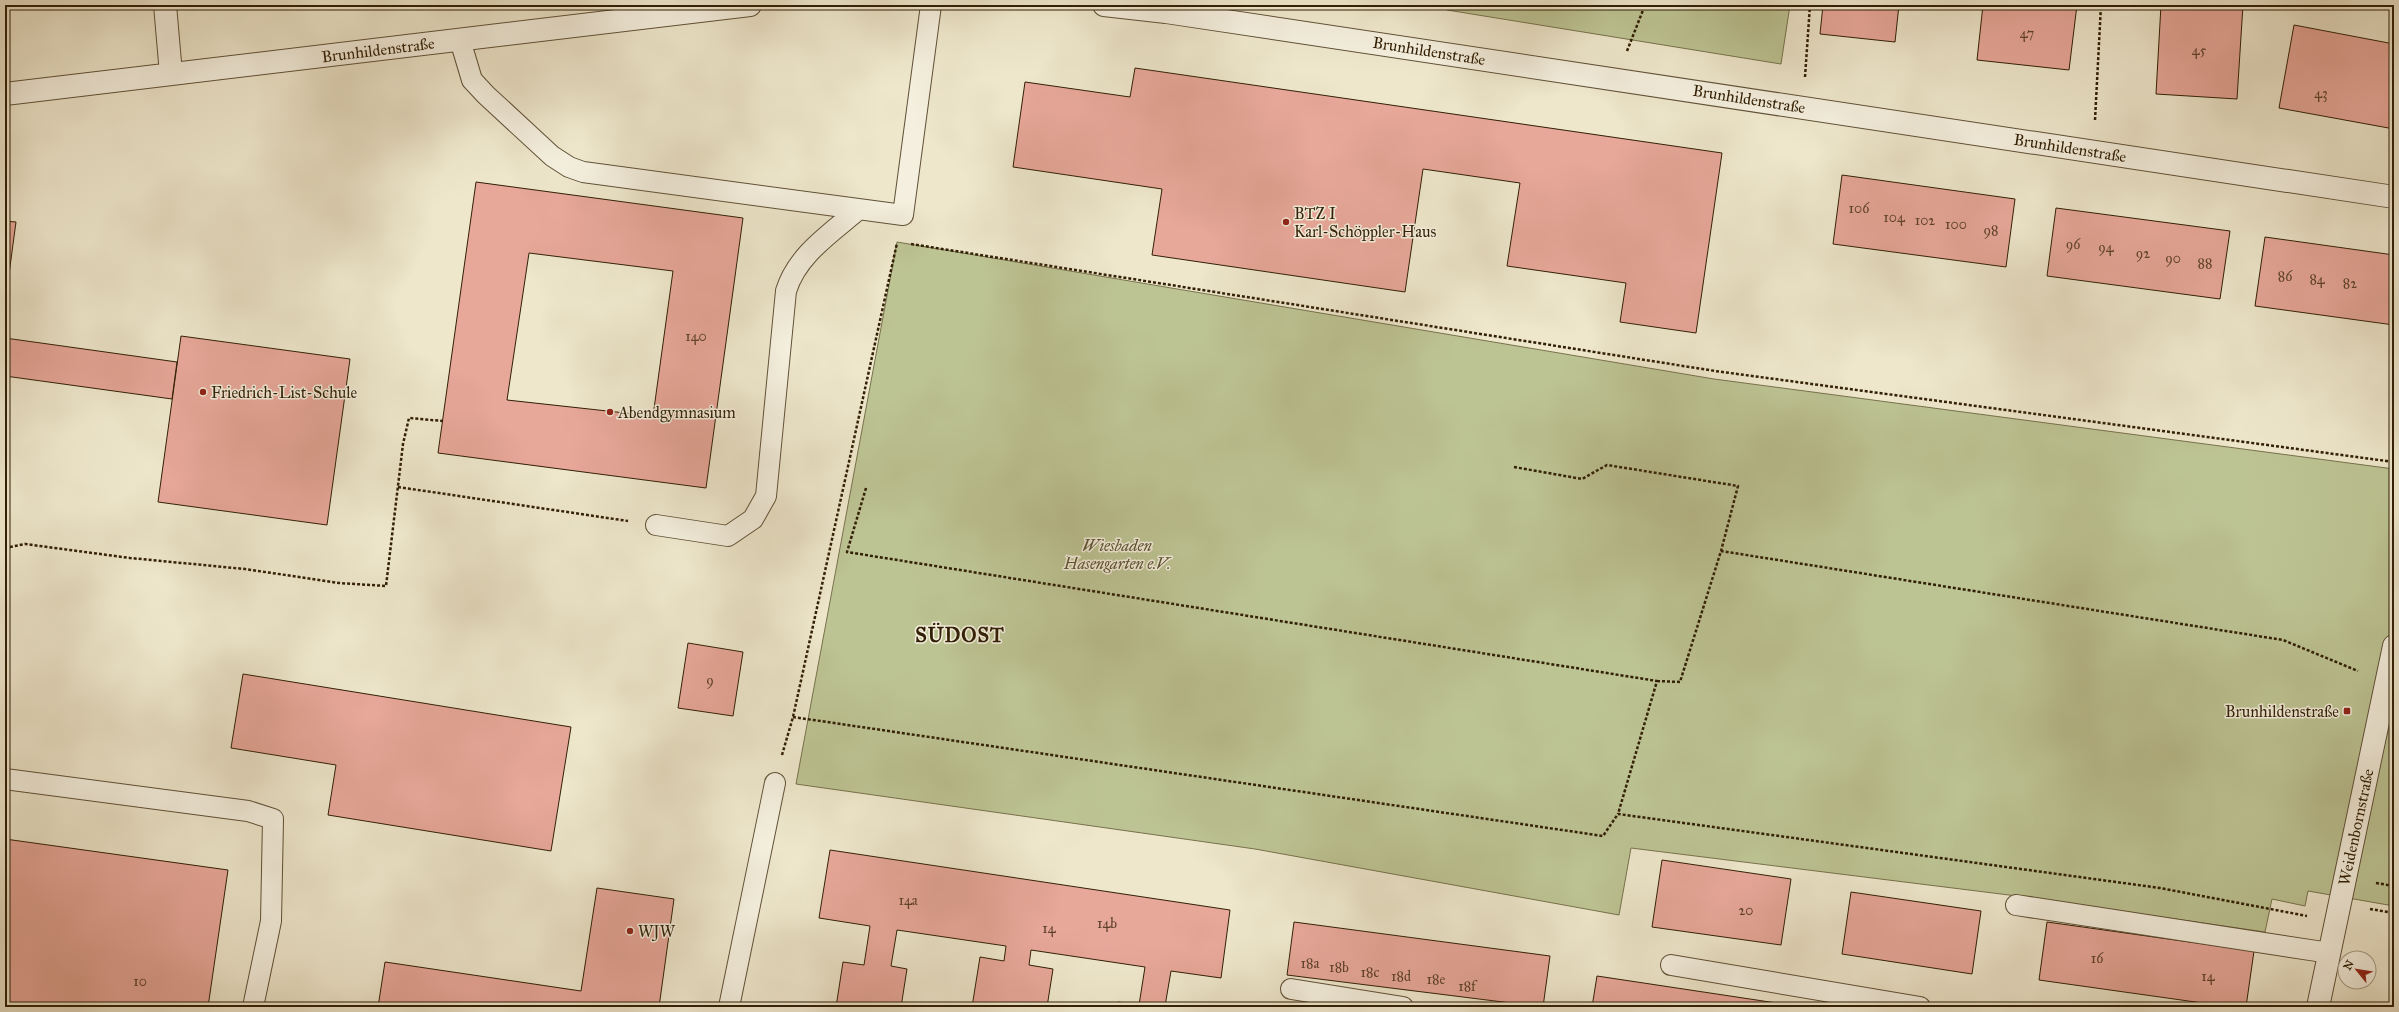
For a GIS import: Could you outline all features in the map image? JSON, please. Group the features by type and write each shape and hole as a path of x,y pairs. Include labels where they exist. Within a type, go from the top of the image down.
{"street":[{"path":"165,5 171,74"},
{"name":"Brunhildenstraße","path":"5,94 750,5"},
{"name":"Brunhildenstraße","path":"1104,5 1167,8 1804,108 2394,197"},
{"name":"Weidenbornstraße","path":"2318,1007 2394,646"}],"lane":[{"path":"460,40 472,80 552,156 569,167 583,172 903,215 931,5"},
{"path":"656,525 728,536 753,519 766,496 786,291 791,276 819,243 858,210"},
{"path":"5,779 248,811 273,819 271,921 253,1007"},
{"path":"729,1007 775,783"},
{"path":"2016,905 2330,953"},
{"path":"1671,965 1920,1007"},
{"path":"1291,989 1403,1007"}],"path":[{"path":"1616,79 1645,5"},
{"path":"1804,108 1810,5"},
{"path":"2092,151 2101,44 2101,5"},
{"path":"775,783 792,717 903,215"},
{"path":"897,242 1715,371 2394,462"},
{"path":"5,548 25,544 130,558 245,569 339,583 386,586 398,487 409,418 442,421"},
{"path":"866,488 847,552 1657,681 1680,682 1721,551 1738,486 1607,465 1582,479 1514,467"},
{"path":"398,487 656,525"},
{"path":"1721,551 2283,640 2386,683"},
{"path":"792,717 1602,836 1618,814 1657,681"},
{"path":"1618,814 2160,888 2336,922"}],"green space":[{"path":"1447,5 1790,5 1781,64 1447,10"},
{"name":"Wiesbaden Hasengarten e.V.","path":"897,242 1714,379 2394,469 2394,906 2308,891 2305,906 2272,899 2265,932 2009,895 1631,848 1619,915 1255,849 796,784"}],"building":[{"path":"1823,5 1899,5 1895,42 1820,34"},
{"path":"1983,5 2077,5 2069,70 1977,60"},
{"path":"2161,5 2243,5 2237,99 2156,94"},
{"path":"2294,25 2394,44 2394,129 2279,108"},
{"name":"BTZ I Karl-Schöppler-Haus","path":"1135,68 1722,153 1696,333 1620,322 1626,283 1507,266 1520,183 1423,169 1405,292 1152,255 1162,189 1013,167 1025,82 1130,97"},
{"path":"1842,175 2015,199 2006,267 1833,244"},
{"path":"476,182 743,218 706,488 438,453","holes":["529,253 673,271 653,416 507,400"]},
{"path":"2056,208 2230,231 2220,299 2047,276"},
{"path":"5,221 16,222 5,304"},
{"path":"2265,237 2394,255 2394,325 2255,306"},
{"path":"181,336 350,359 327,525 158,502"},
{"path":"5,338 177,362 172,399 5,376"},
{"path":"688,643 743,652 733,716 678,708"},
{"path":"243,674 571,727 551,851 328,815 336,765 231,748"},
{"path":"5,839 228,870 208,1007 5,1007"},
{"path":"830,850 1230,910 1221,978 1171,971 1165,1006 1172,1007 1117,1007 1118,1002 1139,1005 1145,967 1031,950 1029,965 1053,969 1047,1007 972,1007 980,957 1004,961 1006,946 897,930 891,966 907,969 901,1007 836,1007 843,962 864,965 870,926 819,918"},
{"path":"1662,860 1791,879 1781,945 1652,927"},
{"name":"WJW","path":"597,888 674,899 659,1007 378,1007 385,962 581,991"},
{"path":"1851,892 1981,911 1972,974 1842,954"},
{"path":"1294,922 1550,956 1543,1007 1287,975"},
{"path":"2047,922 2254,951 2246,1007 2231,1007 2039,980"},
{"path":"1597,976 1803,1007 1592,1007"}],"place":[{"name":"BTZ I Karl-Schöppler-Haus","path":"1286,222"},
{"name":"Friedrich-List-Schule","path":"203,392"},
{"name":"Abendgymnasium","path":"610,412"},
{"name":"Brunhildenstraße","path":"2347,711"},
{"name":"WJW","path":"630,931"}],"district":[{"name":"SÜDOST","path":"960,635"}]}
